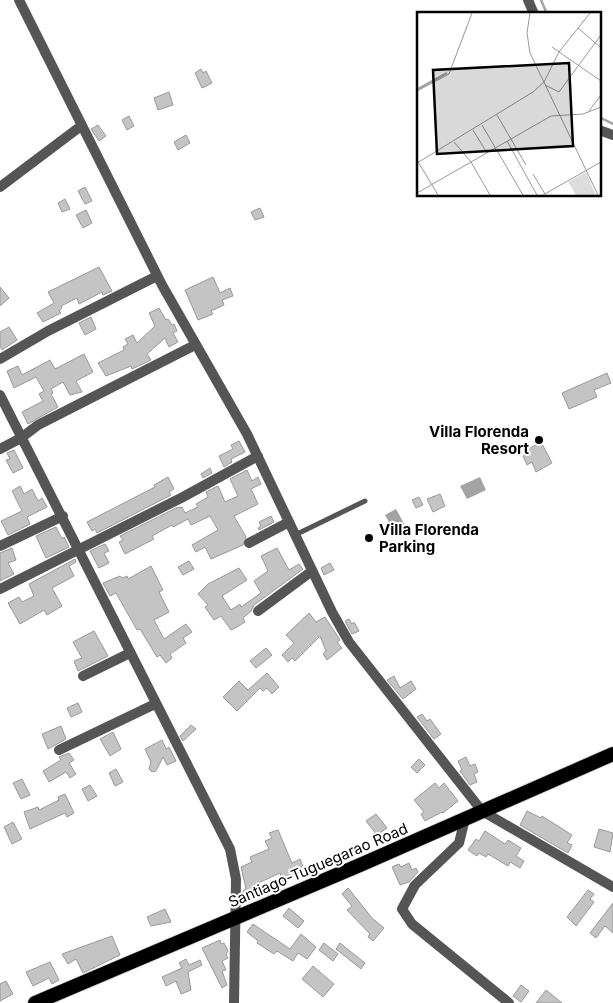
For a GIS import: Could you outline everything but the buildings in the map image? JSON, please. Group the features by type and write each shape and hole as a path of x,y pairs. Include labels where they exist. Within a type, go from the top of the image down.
{"highway":[{"name":"Santiago-Tuguegarao Road","path":"36,1003 613,754"}],"street":[{"path":"19,0 157,276 258,456 312,572 349,642 482,811 613,887"},
{"path":"528,0 533,12"},
{"path":"0,187 81,126"},
{"path":"600,130 613,135"},
{"path":"0,359 157,276"},
{"path":"0,448 21,438 38,425 195,345"},
{"path":"0,395 80,549 155,704 230,849 236,879 234,1003"},
{"path":"0,589 258,456"},
{"path":"0,546 63,516"},
{"path":"249,543 289,522"},
{"path":"258,611 312,572"},
{"path":"83,676 130,653"},
{"path":"59,750 155,704"},
{"path":"465,819 459,843 415,885 402,909 412,924 509,1003"}],"lane":[{"path":"295,535 365,501"}],"shaded area":[{"path":"480,477 486,490 467,499 460,486"},
{"path":"396,509 406,527 395,533 385,515"}],"waterway":[{"path":"541,0 546,12"},
{"path":"600,118 613,124"}],"place":[{"name":"Villa Florenda Resort","path":"539,440"},
{"name":"Villa Florenda Parking","path":"369,538"}]}
